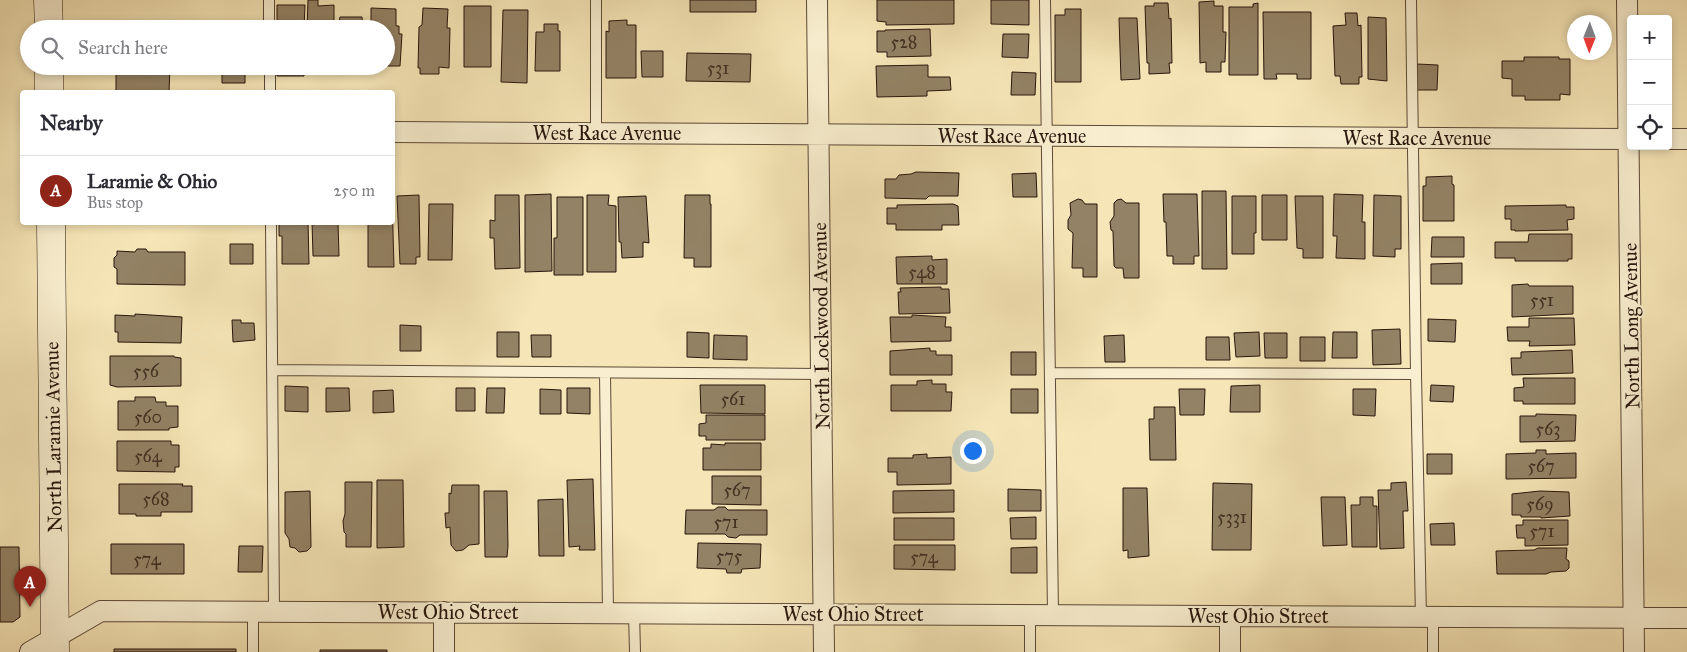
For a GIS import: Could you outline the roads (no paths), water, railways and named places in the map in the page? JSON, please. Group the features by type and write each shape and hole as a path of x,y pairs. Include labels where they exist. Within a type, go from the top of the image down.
{"street":[{"path":"48,0 49,20"},
{"name":"North Lockwood Avenue","path":"817,0 824,652"},
{"name":"North Long Avenue","path":"1627,0 1629,105"},
{"path":"49,75 49,90"},
{"name":"West Race Avenue","path":"395,132 1627,139"},
{"path":"1672,139 1687,139"},
{"name":"North Long Avenue","path":"1630,150 1634,652"},
{"name":"North Laramie Avenue","path":"51,225 55,645"},
{"name":"West Ohio Street","path":"30,652 55,645 100,611 1687,618"},
{"path":"444,612 444,652"},
{"path":"1230,616 1230,652"}],"lane":[{"path":"269,0 269,20"},
{"path":"596,0 596,134"},
{"path":"1046,0 1053,615"},
{"path":"1411,0 1416,374 1427,617 1433,652"},
{"path":"270,75 270,90"},
{"path":"271,225 274,611"},
{"path":"273,370 821,374"},
{"path":"605,373 608,613"},
{"path":"1050,373 1416,374"},
{"path":"253,611 253,652"},
{"path":"634,613 635,652"},
{"path":"1030,615 1030,652"}],"place":[{"name":"Laramie & Ohio","path":"30,607"}]}
